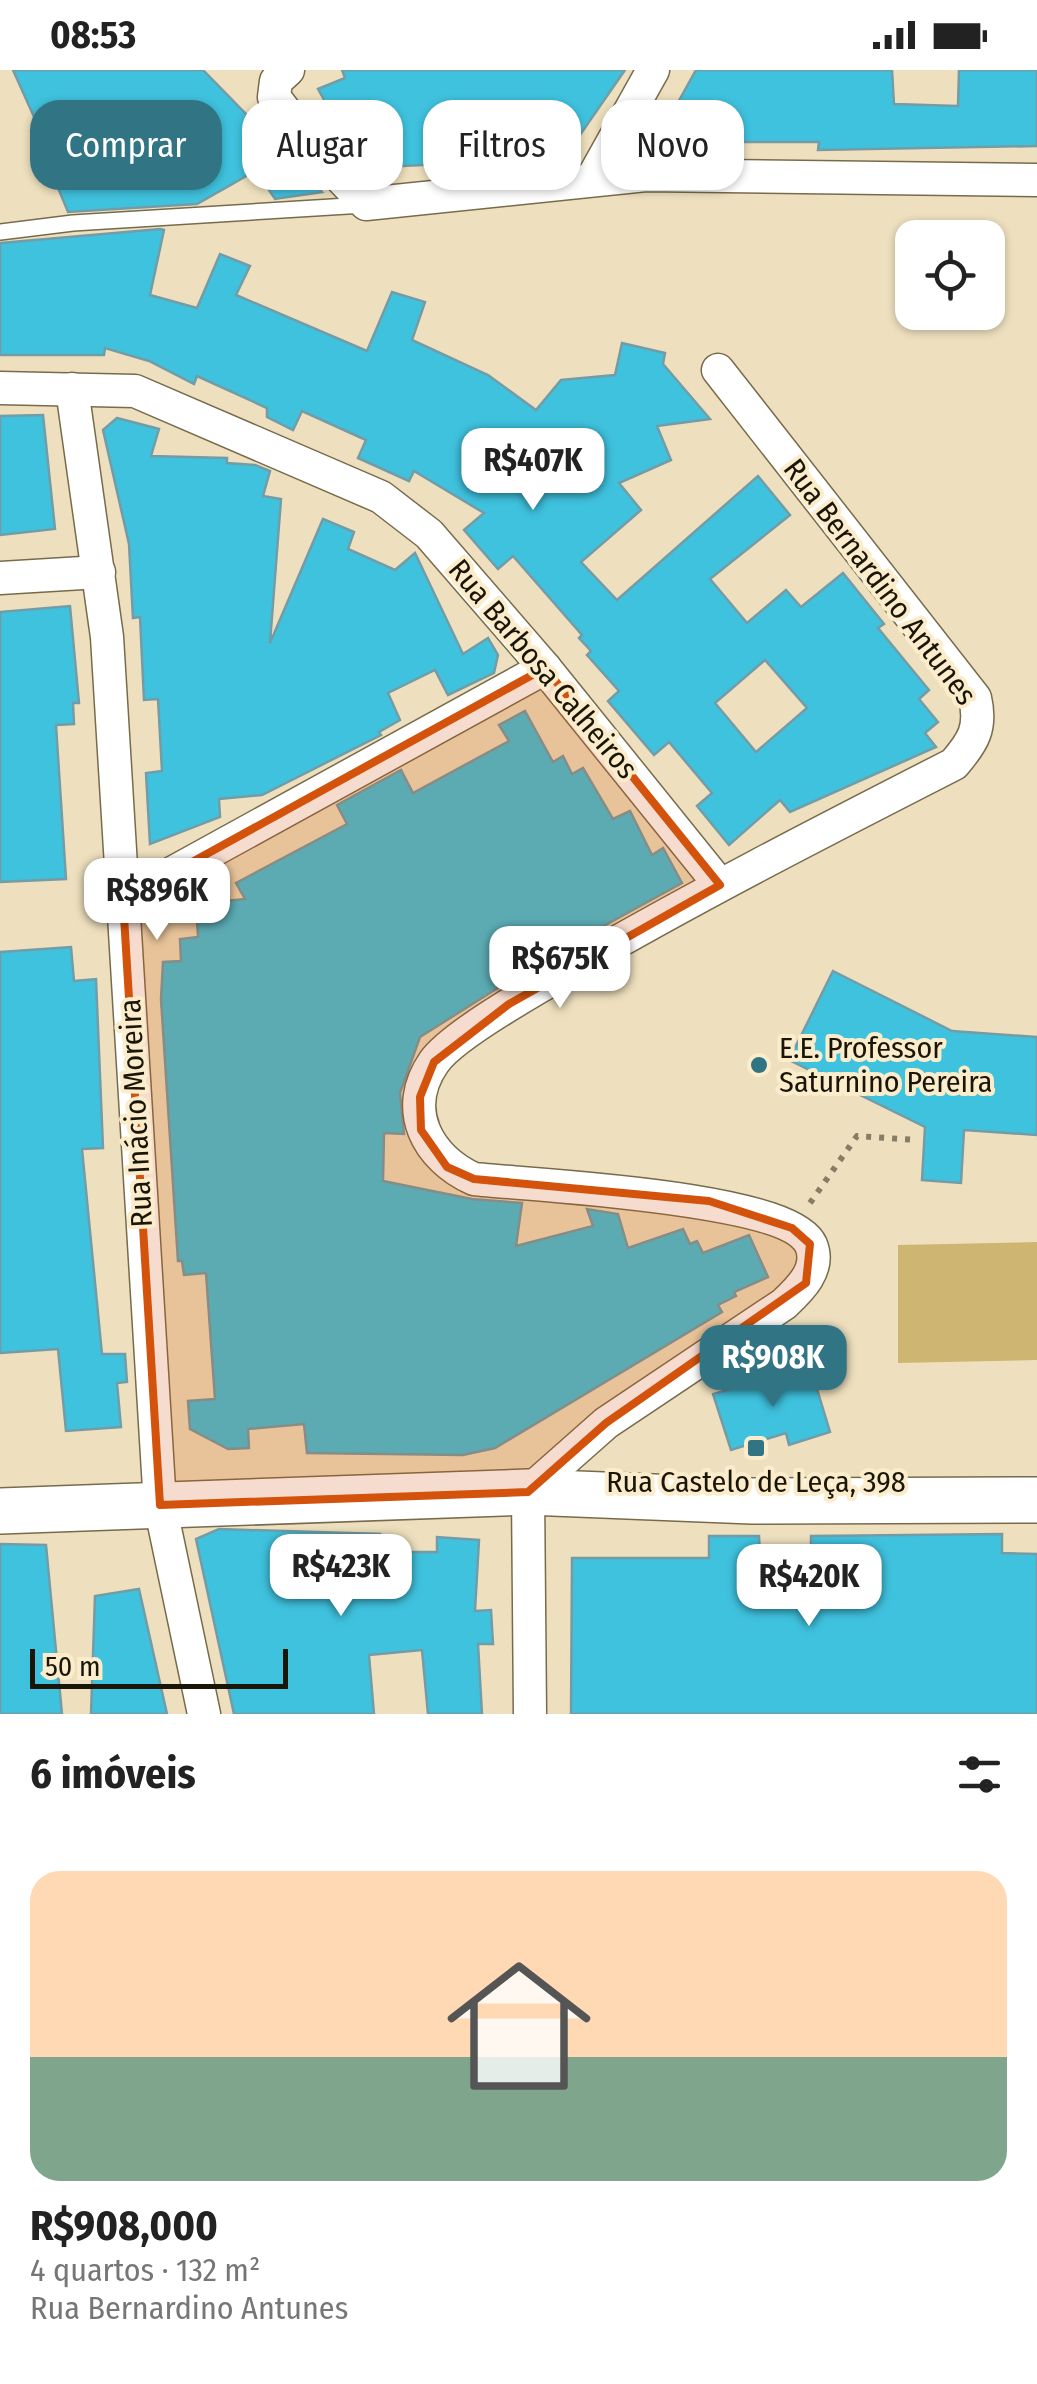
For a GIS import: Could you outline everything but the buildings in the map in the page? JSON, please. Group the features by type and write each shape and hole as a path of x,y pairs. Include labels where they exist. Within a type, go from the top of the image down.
{"street":[{"path":"288,70 276,81 274,97 320,156 366,204 646,174 1037,180"},
{"path":"592,179 653,70"},
{"name":"Rua Bernardino Antunes","path":"718,370 974,698 980,719 974,741 954,764 720,884 509,1004 434,1062 420,1097 422,1130 447,1167 474,1179 709,1201 792,1228"},
{"name":"Rua Barbosa Calheiros","path":"0,388 135,391 381,497 430,534 545,668 720,884"},
{"name":"Rua Inácio Moreira","path":"72,389 99,572 160,1506 204,1714"},
{"path":"0,578 99,572"},
{"path":"122,900 545,668"},
{"path":"530,1714 528,1492 606,1423 784,1304 806,1282 814,1260 810,1244 792,1228"},
{"path":"0,1511 528,1492 752,1501 1037,1500"}],"lane":[{"path":"0,232 73,223 340,210 366,204"}],"path":[{"path":"792,1228 856,1136 916,1140"}],"highlighted area":[{"path":"545,668 720,885 509,1004 434,1062 420,1097 421,1130 447,1167 474,1179 709,1201 792,1228 810,1244 806,1283 606,1423 528,1492 160,1505 123,900"}],"shaded area":[{"path":"1037,1242 1037,1360 898,1363 898,1245"}],"place":[{"name":"E.E. Professor Saturnino Pereira","path":"759,1065"},
{"name":"Rua Castelo de Leça, 398","path":"756,1448"}]}
